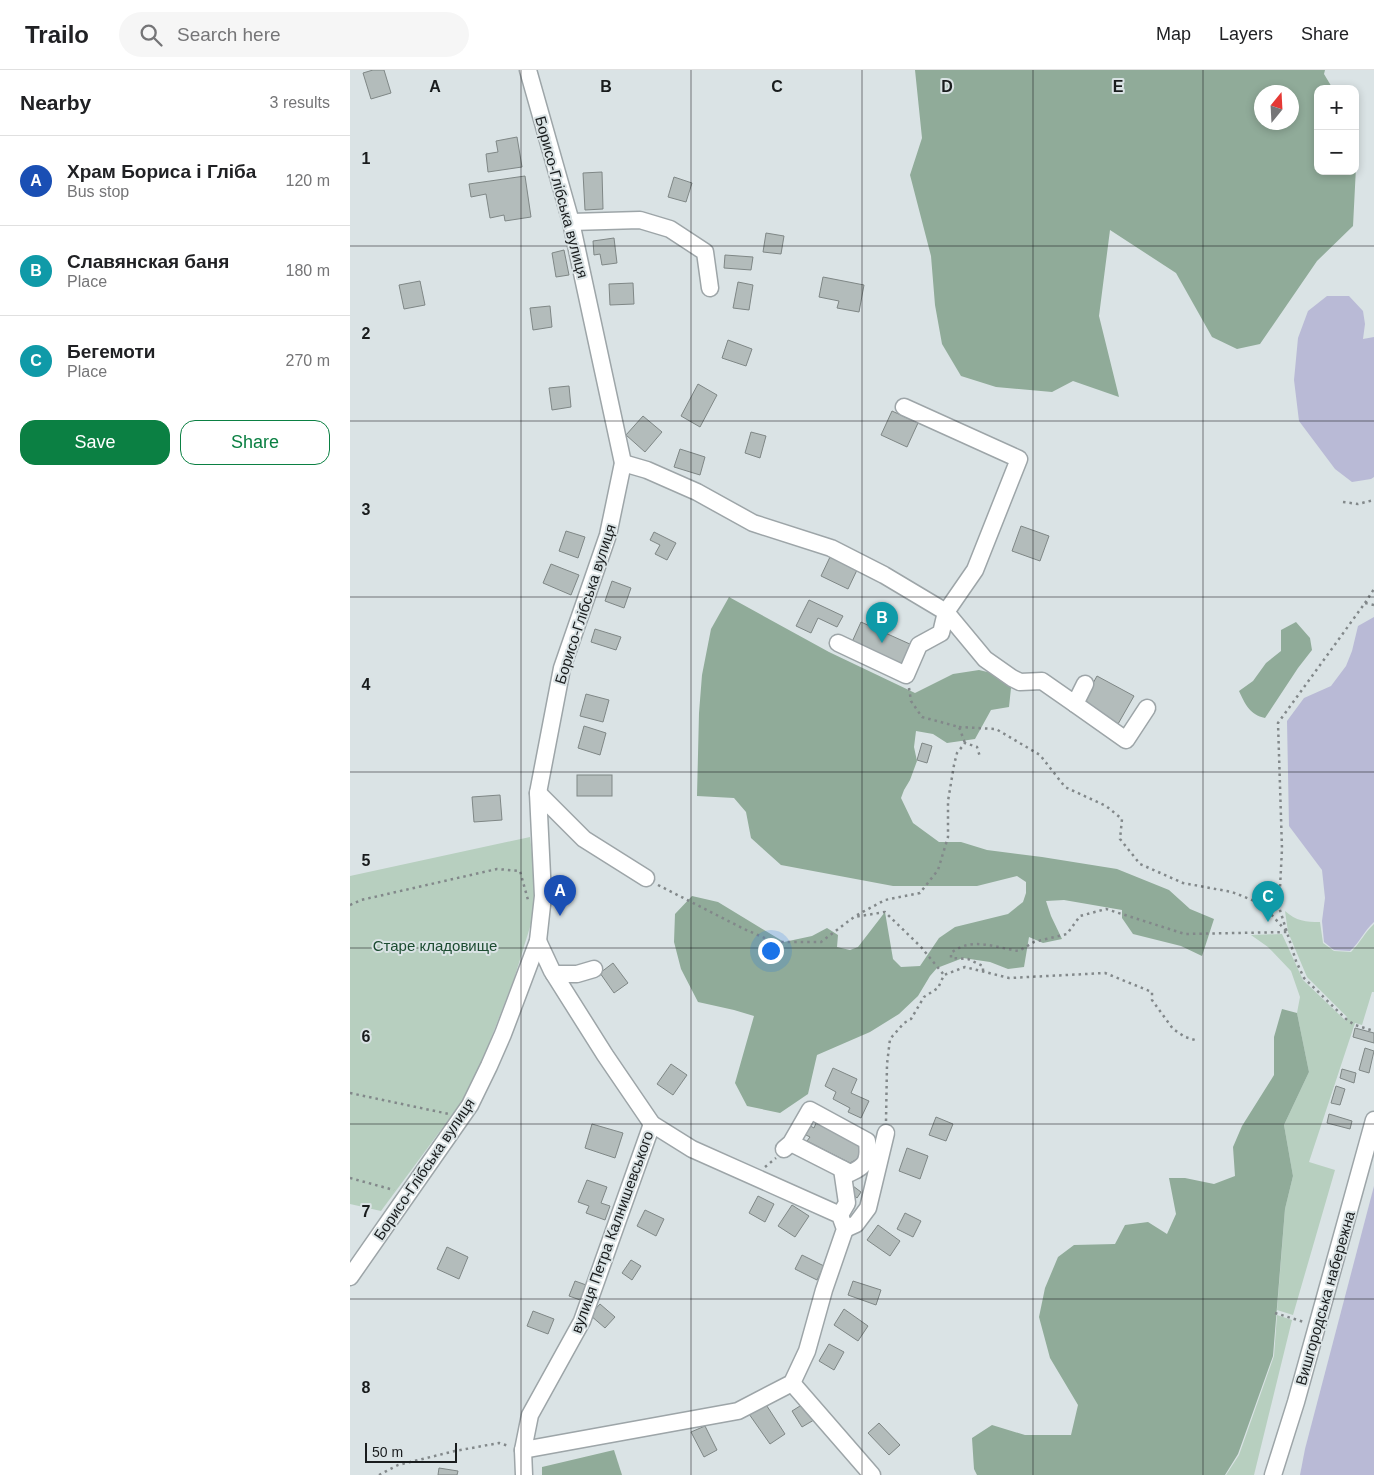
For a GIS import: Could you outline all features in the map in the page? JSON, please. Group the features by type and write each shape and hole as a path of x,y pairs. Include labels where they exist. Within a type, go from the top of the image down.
{"street":[{"name":"Борисо-Глібська вулиця","path":"350,1277 470,1105 489,1066 538,941 543,896 538,793 562,668 608,535 623,463 571,222 528,70"},
{"path":"571,222 640,220 670,229 705,252 710,288"},
{"path":"838,643 906,676 919,645 941,633 946,612 975,570 999,505 1019,459 904,407"},
{"path":"623,463 647,470 697,492 753,523 831,548 884,575 946,612 984,659 1020,682 1042,681 1126,740 1147,708"},
{"path":"1075,704 1085,684"},
{"path":"538,793 584,839 646,878"},
{"name":"вулиця Петра Калнишевського","path":"538,941 554,974 605,1055 652,1124 692,1149 843,1222"},
{"path":"554,974 577,974 594,969"},
{"path":"810,1110 867,1141 869,1156 862,1168 850,1173 842,1169 788,1146 810,1110"},
{"name":"Вишгородська набережна","path":"1273,1475 1296,1402 1374,1120"},
{"name":"вулиця Петра Калнишевського","path":"524,1475 522,1450 530,1415 582,1321 652,1124"},
{"path":"843,1222 856,1224 868,1208 886,1132"},
{"path":"522,1450 738,1410 792,1383 807,1351 843,1222 847,1203 842,1169"},
{"path":"792,1383 872,1474"}],"path":[{"path":"1344,502 1358,504 1374,500"},
{"path":"1374,589 1278,723 1282,849 1279,907 1304,978 1347,1020 1355,1025 1374,1031"},
{"path":"1365,603 1374,605"},
{"path":"906,676 911,701 922,717 960,727 996,730 1040,755 1065,788 1106,806 1122,819 1120,839 1140,864 1184,883 1232,892 1262,904 1287,932"},
{"path":"960,727 965,743"},
{"path":"965,743 977,747 980,757"},
{"path":"646,878 686,901 774,942 822,942 854,917 885,900 920,893 938,870 948,836 948,801 954,765 957,753 965,743"},
{"path":"350,905 362,900 497,869 520,871 529,904 540,917"},
{"path":"983,971 983,966 968,959 951,958 951,953 960,946 982,943 1019,952 1034,942 1067,934 1080,916 1106,909 1185,934 1287,932"},
{"path":"854,917 885,912 921,947 944,975"},
{"path":"886,1132 887,1064 890,1039 904,1023 911,1019 924,997 938,988 944,975 965,967 1009,978 1105,973 1152,992 1152,1000 1173,1028 1185,1037 1195,1040"},
{"path":"350,1092 462,1116"},
{"path":"350,1178 408,1193"},
{"path":"1275,1313 1316,1325"},
{"path":"379,1475 398,1465 454,1451 499,1443 522,1450"}],"green space":[{"path":"915,70 1325,70 1324,74 1331,85 1314,85 1314,175 1356,175 1353,226 1317,261 1260,344 1237,349 1212,337 1176,273 1110,230 1099,316 1119,397 1073,381 1052,392 996,387 961,376 942,344 935,305 931,256 910,175 922,138"},
{"path":"729,597 829,652 915,693 953,674 979,670 1000,675 1011,688 1009,707 991,710 975,739 947,743 933,734 916,731 914,747 917,761 901,798 913,823 939,842 961,842 987,850 1117,869 1169,890 1190,909 1214,919 1202,956 1181,946 1133,934 1122,918 1122,910 1064,900 1046,901 1062,939 1043,943 1029,937 1024,967 1008,969 990,962 963,958 937,968 918,996 899,1014 870,1032 817,1055 808,1094 780,1113 747,1106 735,1083 754,1016 698,1002 681,969 674,942 675,914 692,896 718,902 784,942 812,936 827,928 838,935 837,947 850,950 858,947 885,912 893,959 901,967 920,966 939,938 955,927 1008,914 1023,902 1026,893 1026,882 1017,876 977,886 893,886 781,865 751,838 746,812 734,798 697,796 702,675 711,629"},
{"path":"1296,622 1310,638 1312,650 1265,718 1260,717 1252,712 1239,691 1253,681 1266,663 1281,651 1281,630"},
{"name":"Старе кладовище","path":"530,837 538,901 514,979 483,1059 463,1100 381,1211 350,1204 350,876"},
{"path":"1285,911 1301,920 1320,922 1323,943 1334,951 1351,952 1374,924 1374,992 1372,992 1362,1025 1355,1023 1309,1162 1335,1170 1293,1315 1277,1310 1285,1209 1293,1176 1284,1125 1309,1072 1297,1013 1300,997 1291,971 1268,947 1251,935 1282,934 1303,980 1346,1021 1347,1017 1307,977 1288,932"},
{"path":"1282,1009 1297,1013 1309,1072 1284,1125 1293,1176 1285,1209 1273,1356 1238,1454 1225,1475 977,1475 974,1469 972,1438 992,1425 1025,1435 1071,1435 1078,1405 1050,1358 1039,1317 1045,1288 1058,1257 1074,1245 1115,1244 1125,1225 1148,1222 1167,1234 1176,1214 1169,1178 1185,1178 1214,1184 1235,1176 1233,1147 1242,1126 1274,1075 1274,1037"},
{"path":"1277,1315 1292,1320 1254,1475 1226,1475 1239,1455 1274,1356"},
{"path":"614,1450 622,1475 542,1475 542,1467"}],"water":[{"path":"1327,296 1349,296 1363,311 1365,324 1363,339 1374,337 1374,477 1371,479 1352,482 1335,469 1299,421 1294,380 1298,338 1308,311"},
{"path":"1374,617 1374,922 1350,951 1334,950 1324,942 1322,921 1325,898 1322,870 1289,826 1287,721 1304,698 1331,686 1346,666 1358,626"},
{"path":"1374,1186 1374,1475 1300,1475 1305,1449"}],"building":[{"path":"373,70 384,70 391,93 371,99 363,73"},
{"path":"517,137 522,167 488,172 486,154 498,152 496,141"},
{"path":"602,172 603,209 585,210 583,173"},
{"path":"525,176 531,217 505,221 504,215 490,218 486,194 471,197 469,184"},
{"path":"674,177 692,183 686,202 668,197"},
{"path":"766,233 784,236 781,254 763,252"},
{"path":"614,238 617,263 602,265 600,254 594,255 593,241"},
{"path":"564,250 569,275 556,277 552,253"},
{"path":"725,255 753,257 751,270 724,268"},
{"path":"823,277 864,285 859,312 837,308 839,301 819,297"},
{"path":"420,281 425,305 404,309 399,285"},
{"path":"738,282 753,285 749,310 733,308"},
{"path":"633,283 634,304 610,305 609,284"},
{"path":"550,306 552,327 533,330 530,308"},
{"path":"728,340 752,349 746,366 722,358"},
{"path":"698,384 717,395 700,427 681,416"},
{"path":"569,386 571,407 552,410 549,388"},
{"path":"892,411 918,423 907,447 881,435"},
{"path":"643,416 662,432 645,452 626,435"},
{"path":"751,432 766,436 760,458 745,453"},
{"path":"680,449 705,457 700,475 674,467"},
{"path":"1021,526 1049,536 1040,561 1012,551"},
{"path":"566,531 585,537 578,558 559,551"},
{"path":"654,532 676,543 667,560 655,554 660,545 650,540"},
{"path":"830,557 857,570 848,589 821,576"},
{"path":"551,564 579,575 571,595 543,583"},
{"path":"612,581 631,588 624,608 605,601"},
{"path":"809,600 843,616 837,627 818,618 811,633 796,626"},
{"path":"861,622 912,645 903,665 852,642"},
{"path":"595,629 621,637 616,650 591,642"},
{"path":"1097,676 1134,696 1118,724 1081,705"},
{"path":"586,694 609,700 603,722 580,716"},
{"path":"584,726 606,733 600,755 578,748"},
{"path":"922,743 932,746 927,763 917,760"},
{"path":"577,775 612,775 612,796 577,796"},
{"path":"500,795 502,820 474,822 472,797"},
{"path":"613,963 628,983 614,993 600,973"},
{"path":"1355,1028 1374,1033 1374,1043 1353,1037"},
{"path":"1365,1048 1374,1051 1369,1073 1359,1070"},
{"path":"671,1064 687,1075 673,1095 657,1084"},
{"path":"833,1068 857,1079 851,1093 869,1101 861,1118 848,1112 850,1108 833,1099 836,1092 825,1086"},
{"path":"1342,1069 1356,1073 1354,1083 1340,1078"},
{"path":"1336,1086 1345,1089 1340,1105 1331,1103"},
{"path":"1329,1114 1352,1121 1350,1129 1327,1123"},
{"path":"936,1117 953,1124 946,1141 929,1135"},
{"path":"805,1123 814,1128 816,1123 859,1145 861,1151 857,1159 850,1163 807,1141 810,1137 800,1132"},
{"path":"592,1124 623,1133 615,1158 585,1148"},
{"path":"907,1148 928,1156 920,1179 899,1171"},
{"path":"587,1180 607,1187 601,1203 610,1206 605,1220 586,1213 589,1206 578,1202"},
{"path":"853,1186 861,1192 857,1198 849,1192"},
{"path":"758,1196 774,1204 765,1222 749,1213"},
{"path":"792,1205 809,1216 795,1237 778,1226"},
{"path":"645,1210 664,1219 656,1236 637,1226"},
{"path":"905,1213 921,1221 913,1237 897,1229"},
{"path":"878,1225 900,1241 890,1256 867,1240"},
{"path":"447,1247 468,1257 459,1279 437,1269"},
{"path":"802,1255 824,1266 817,1280 795,1269"},
{"path":"631,1260 641,1266 632,1280 622,1273"},
{"path":"575,1281 589,1286 583,1301 569,1296"},
{"path":"853,1281 881,1290 876,1305 848,1295"},
{"path":"600,1304 615,1317 605,1328 590,1315"},
{"path":"844,1309 868,1326 858,1341 834,1325"},
{"path":"533,1311 554,1319 548,1334 527,1326"},
{"path":"829,1344 844,1352 834,1370 819,1361"},
{"path":"808,1401 819,1417 802,1427 792,1411"},
{"path":"765,1403 785,1434 770,1444 749,1414"},
{"path":"879,1423 900,1445 889,1455 868,1433"},
{"path":"705,1426 717,1450 704,1457 691,1432"},
{"path":"439,1468 458,1471 457,1475 438,1475"}],"place":[{"name":"Славянская баня","path":"882,643"},
{"name":"Храм Бориса і Гліба","path":"560,916"},
{"name":"Бегемоти","path":"1268,922"}]}
